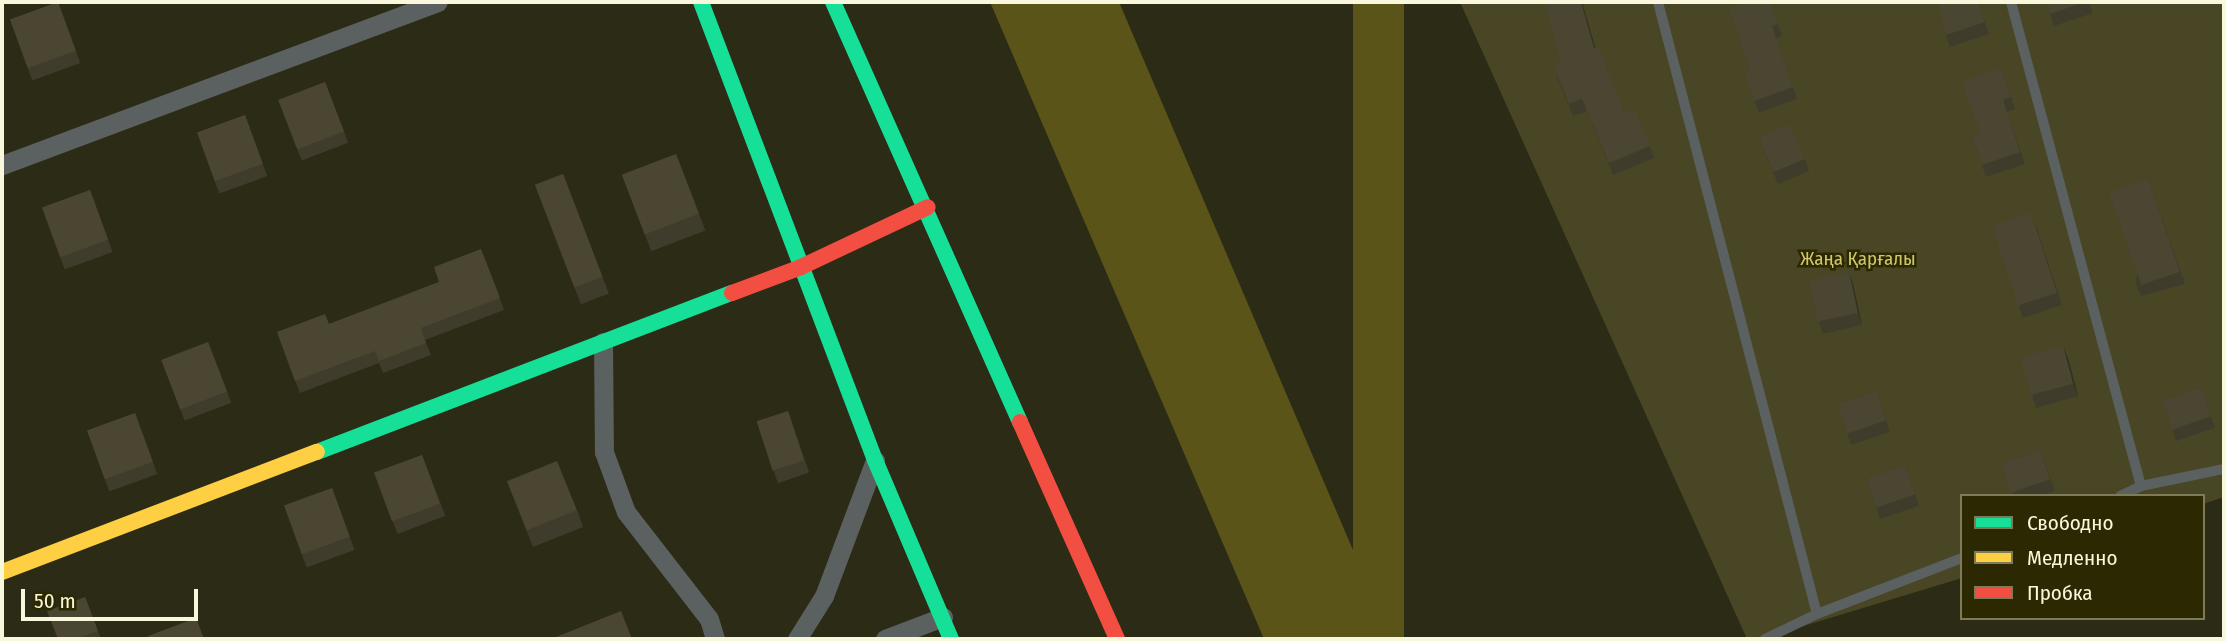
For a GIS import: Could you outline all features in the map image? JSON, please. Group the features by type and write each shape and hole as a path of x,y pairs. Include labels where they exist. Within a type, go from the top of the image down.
{"street":[{"path":"2,165 438,2"},
{"path":"701,2 875,460 951,639"},
{"path":"833,2 928,207 1117,639"},
{"path":"2,572 801,267 928,207"},
{"path":"603,342 604,452 626,512 709,619 715,639"},
{"path":"797,639 824,596 875,460"},
{"path":"885,639 943,617"}],"lane":[{"path":"1658,2 1817,614"},
{"path":"2011,2 2141,486"},
{"path":"2124,494 2141,486 2224,469"},
{"path":"1765,639 1817,614 1960,559"}],"green space":[{"name":"Жаңа Қарғалы","path":"1460,2 2224,2 2224,497 2205,503 2205,494 1960,494 1960,579 1761,639 1747,639"}],"shaded area":[{"path":"990,2 1119,2 1391,639 1264,639"},
{"path":"1353,2 1404,2 1404,639 1353,639"}],"building":[{"path":"58,2 76,51 28,68 10,19"},
{"path":"1544,2 1581,2 1594,48 1598,47 1625,114 1635,109 1650,146 1609,163 1582,99 1569,104 1553,65 1561,62"},
{"path":"1748,2 1770,2 1778,24 1772,26 1793,87 1754,101 1744,72 1750,70 1729,8"},
{"path":"1938,2 1978,2 1985,22 1946,35"},
{"path":"2046,2 2085,2 2050,14"},
{"path":"2001,68 2011,97 2003,100 2020,152 1982,165 1972,136 1980,133 1962,82"},
{"path":"325,82 344,131 297,149 278,100"},
{"path":"245,115 263,164 215,181 197,132"},
{"path":"1790,124 1805,159 1774,172 1759,137"},
{"path":"676,154 699,214 645,235 622,175"},
{"path":"563,174 602,277 574,287 535,185"},
{"path":"2148,179 2180,272 2141,285 2109,192"},
{"path":"90,190 108,240 60,257 42,207"},
{"path":"2031,213 2057,293 2018,306 1992,226"},
{"path":"481,249 500,298 421,328 426,343 379,361 375,351 295,381 277,332 325,314 329,324 439,282 434,267"},
{"path":"1849,272 1858,313 1818,322 1809,281"},
{"path":"208,342 227,391 180,409 161,360"},
{"path":"2063,346 2073,384 2031,395 2020,357"},
{"path":"2201,387 2211,416 2172,430 2162,400"},
{"path":"1876,391 1886,420 1847,434 1837,404"},
{"path":"788,411 804,460 773,471 757,421"},
{"path":"135,413 153,462 105,479 87,430"},
{"path":"2040,450 2050,479 2011,493 2001,463"},
{"path":"422,455 440,504 392,521 374,472"},
{"path":"557,461 577,510 527,530 507,481"},
{"path":"1905,465 1915,494 1876,508 1866,478"},
{"path":"332,488 350,537 302,554 284,505"},
{"path":"85,597 98,631 76,639 58,639 47,611"},
{"path":"621,611 632,639 551,639"},
{"path":"196,618 204,639 149,639 148,636"}],"traffic: fast":[{"path":"701,2 875,460 951,639"},
{"path":"833,2 1020,422"},
{"path":"317,452 732,293"}],"traffic: slow":[{"path":"2,572 317,452"}],"traffic: jam":[{"path":"732,293 801,267 928,207"},
{"path":"1020,422 1117,639"}]}
